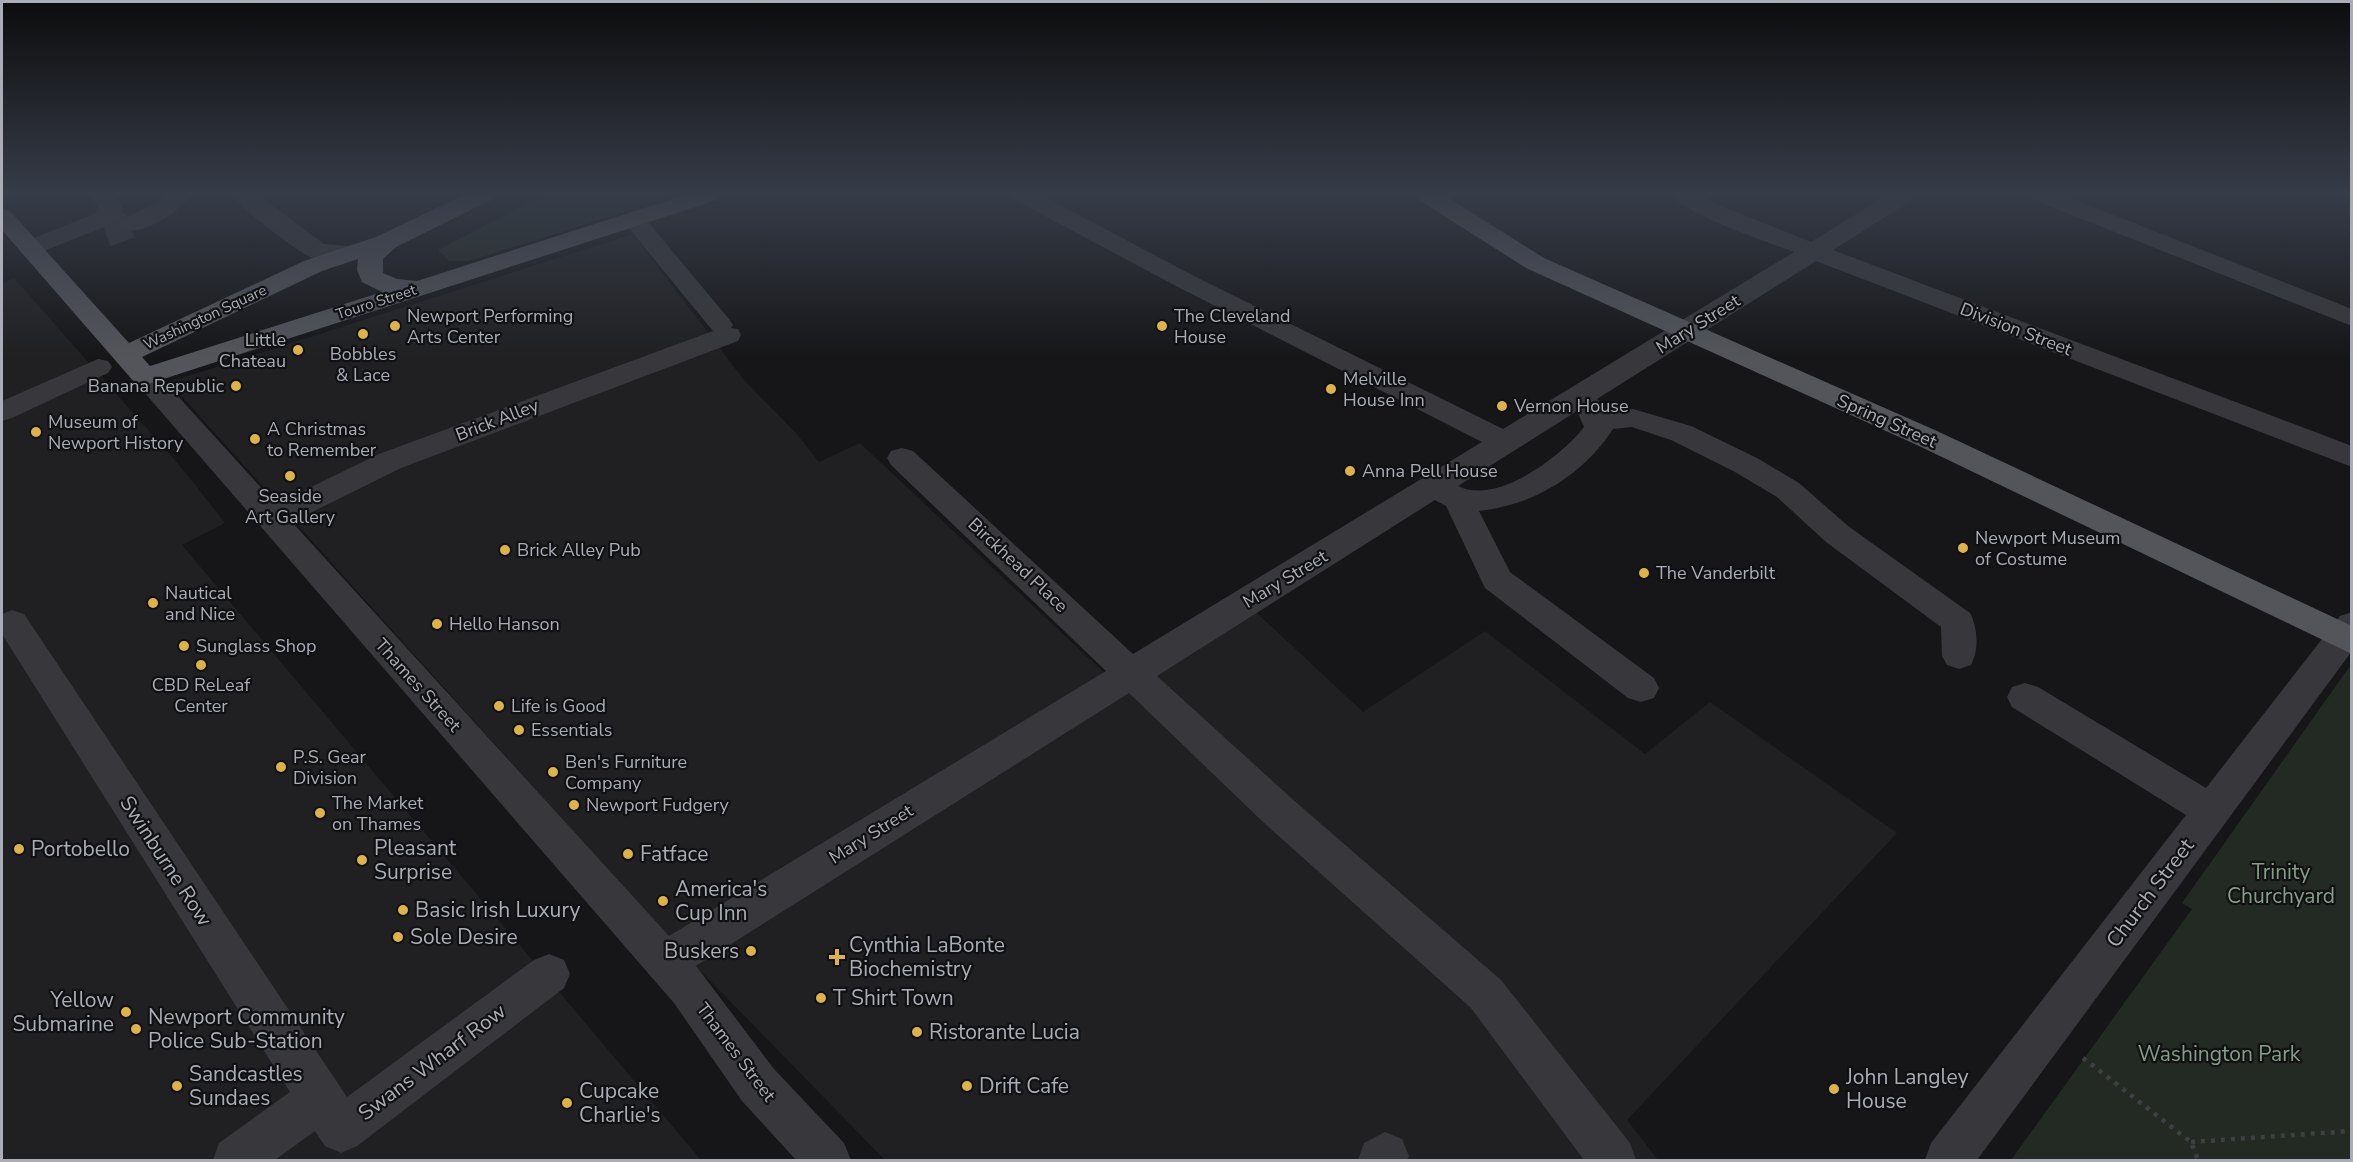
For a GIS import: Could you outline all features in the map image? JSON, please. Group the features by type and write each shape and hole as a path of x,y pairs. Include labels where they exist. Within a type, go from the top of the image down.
{"main road":[{"name":"Thames Street","path":"31,249 135,366"},
{"name":"Washington Square","path":"135,366 313,266 358,249"},
{"path":"378,249 368,266 371,277 392,287 424,286"},
{"name":"Touro Street","path":"135,366 424,286 539,249"},
{"name":"Spring Street","path":"1513,249 1535,263 1927,438 2348,634"}],"street":[{"path":"35,254 44,249"},
{"path":"35,254 52,249"},
{"path":"315,249 330,253 349,252"},
{"name":"Brick Alley","path":"271,519 390,461 724,330 659,249"},
{"path":"1125,249 1506,442"},
{"name":"Division Street","path":"1808,249 2352,457"},
{"name":"Mary Street","path":"665,962 1133,672 1447,493 1506,442 1588,409 1686,332 1819,249"},
{"path":"2179,249 2352,318"},
{"name":"Thames Street","path":"135,366 689,989 758,1085 827,1161"},
{"path":"2,412 98,367"},
{"path":"1447,493 1495,500 1545,478 1573,458 1591,441 1599,428 1588,409"},
{"path":"1588,409 1633,418 1682,433 1788,490 1837,534 1958,622 1959,656"},
{"name":"Birckhead Place","path":"902,458 1380,904 1486,994 1613,1161"},
{"path":"1447,493 1497,580 1641,688"},
{"name":"Swinburne Row","path":"12,623 320,1099"},
{"name":"Church Street","path":"1948,1161 2211,811 2348,634"},
{"path":"2025,697 2211,811"},
{"name":"Swans Wharf Row","path":"320,1099 341,1130 549,974"},
{"path":"236,1161 320,1099"}],"path":[{"path":"2047,1030 2191,1142 2198,1161"},
{"path":"2191,1142 2352,1131"}],"shaded area":[{"path":"585,249 645,249 744,380 796,433 819,462 860,443 1116,684 1246,603 1363,712 1485,631 1645,754 1710,702 1897,833 1627,1120 1658,1160 885,1160 682,952 169,382"},
{"path":"14,278 185,472 225,523 182,545 701,1160 2,1160 2,284"}],"green space":[{"path":"506,249 469,261 449,261 438,250"},
{"name":"Washington Park","path":"2350,666 2351,1160 2011,1160 2192,909 2182,903"}],"place":[{"name":"Newport Performing Arts Center","path":"395,326"},
{"name":"The Cleveland House","path":"1162,326"},
{"name":"Bobbles & Lace","path":"363,334"},
{"name":"Little Chateau","path":"298,350"},
{"name":"Banana Republic","path":"236,386"},
{"name":"Melville House Inn","path":"1331,389"},
{"name":"Vernon House","path":"1502,406"},
{"name":"Museum of Newport History","path":"36,432"},
{"name":"A Christmas to Remember","path":"255,439"},
{"name":"Anna Pell House","path":"1350,471"},
{"name":"Seaside Art Gallery","path":"290,476"},
{"name":"Newport Museum of Costume","path":"1963,548"},
{"name":"Brick Alley Pub","path":"505,550"},
{"name":"The Vanderbilt","path":"1644,573"},
{"name":"Nautical and Nice","path":"153,603"},
{"name":"Hello Hanson","path":"437,624"},
{"name":"Sunglass Shop","path":"184,646"},
{"name":"CBD ReLeaf Center","path":"201,665"},
{"name":"Life is Good","path":"499,706"},
{"name":"Essentials","path":"519,730"},
{"name":"P.S. Gear Division","path":"281,767"},
{"name":"Ben's Furniture Company","path":"553,772"},
{"name":"Newport Fudgery","path":"574,805"},
{"name":"The Market on Thames","path":"320,813"},
{"name":"Portobello","path":"19,849"},
{"name":"Fatface","path":"628,854"},
{"name":"Pleasant Surprise","path":"362,860"},
{"name":"America's Cup Inn","path":"663,901"},
{"name":"Basic Irish Luxury","path":"403,910"},
{"name":"Sole Desire","path":"398,937"},
{"name":"Buskers","path":"751,951"},
{"name":"Cynthia LaBonte Biochemistry","path":"837,957"},
{"name":"T Shirt Town","path":"821,998"},
{"name":"Yellow Submarine","path":"126,1012"},
{"name":"Newport Community Police Sub-Station","path":"136,1029"},
{"name":"Ristorante Lucia","path":"917,1032"},
{"name":"Sandcastles Sundaes","path":"177,1086"},
{"name":"Drift Cafe","path":"967,1086"},
{"name":"John Langley House","path":"1834,1089"},
{"name":"Cupcake Charlie's","path":"567,1103"}],"park label":[{"name":"Trinity Churchyard","path":"2281,884"}]}
